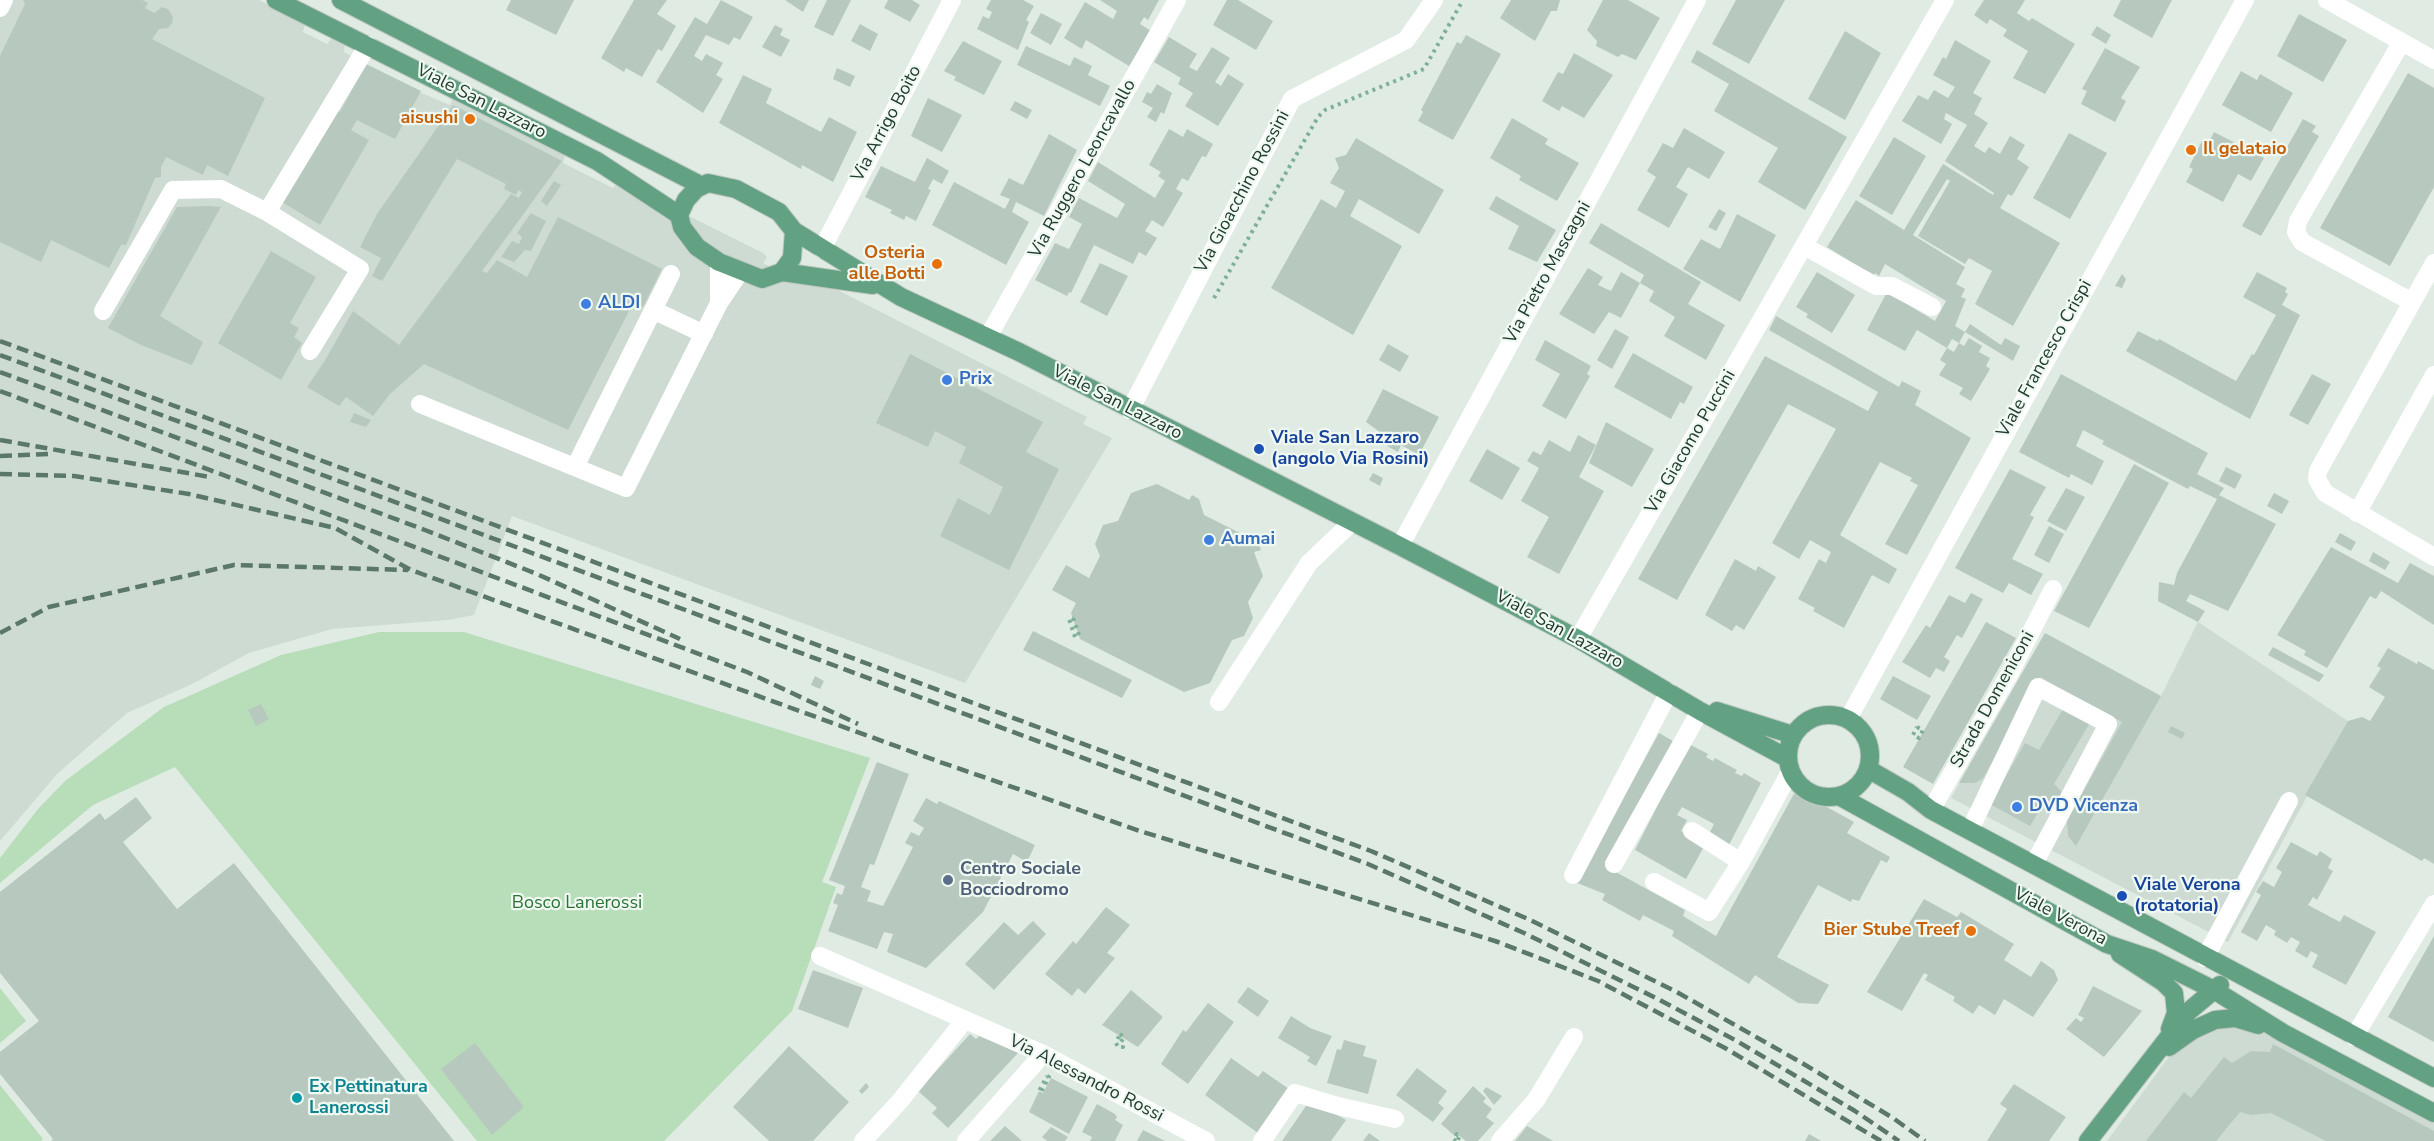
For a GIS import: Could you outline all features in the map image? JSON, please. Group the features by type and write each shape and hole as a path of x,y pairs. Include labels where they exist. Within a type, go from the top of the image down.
{"main road":[{"name":"Viale San Lazzaro","path":"276,0 597,161 679,215 682,227 697,247 719,262 740,272 762,279 782,272 881,286"},
{"name":"Viale San Lazzaro","path":"341,0 702,186 708,183 736,189 778,212 794,231 881,286 988,337 1578,639 1696,707 1789,765"},
{"path":"679,215 686,200 702,186"},
{"path":"782,272 792,258 794,231"},
{"name":"Viale San Lazzaro","path":"1696,707 1793,735"},
{"path":"1822,715 1848,719 1861,730 1869,743 1868,769 1859,785 1839,796 1814,795 1796,782 1789,765 1793,735 1805,722 1822,715"},
{"name":"Viale Verona","path":"1868,769 1908,792 1931,810 2354,1038 2434,1078"},
{"name":"Viale Verona","path":"1839,796 2107,944 2152,959 2214,990 2283,1033 2434,1113"},
{"path":"2107,944 2163,982 2174,993 2176,1013 2164,1042"},
{"path":"2088,1141 2189,1011 2222,983 2237,983 2298,1007"},
{"name":"Viale Verona","path":"2149,1063 2193,1030 2215,1020 2235,1018 2283,1033"}],"street":[{"path":"0,8 4,0"},
{"name":"Via Arrigo Boito","path":"822,249 952,0"},
{"name":"Via Ruggero Leoncavallo","path":"988,337 1177,0"},
{"name":"Via Pietro Mascagni","path":"1400,546 1697,0"},
{"name":"Via Giacomo Puccini","path":"1578,639 1945,0"},
{"name":"Viale Francesco Crispi","path":"1848,719 2088,280 2245,0"},
{"path":"2327,0 2434,60"},
{"name":"Via Gioacchino Rossini","path":"1130,410 1292,99 1406,40 1431,1"},
{"path":"2401,43 2298,221 2296,232 2301,242 2412,302"},
{"path":"267,212 368,45"},
{"path":"103,311 173,190 221,189 267,212 360,269 310,351"},
{"path":"1804,246 1876,286 1892,286 1932,307"},
{"path":"719,262 719,303"},
{"path":"2434,263 2318,471 2319,487 2325,493 2434,557"},
{"path":"420,405 626,488 719,303 740,272"},
{"path":"575,467 671,274"},
{"path":"653,310 704,334"},
{"path":"2357,513 2434,375"},
{"path":"1219,702 1309,564 1351,523"},
{"name":"Strada Domeniconi","path":"1931,810 2010,673 2052,589"},
{"name":"Viale Verona","path":"1970,830 2038,687 2108,724 2034,864"},
{"path":"1573,875 1669,692"},
{"path":"1614,864 1696,707"},
{"path":"1654,882 1709,912 1741,862 1789,765"},
{"path":"2205,958 2289,801"},
{"path":"1692,831 1741,862"},
{"path":"2354,1038 2434,904"},
{"name":"Via Alessandro Rossi","path":"820,956 1043,1054 1206,1141"},
{"path":"864,1141 900,1101 964,1021"},
{"path":"1500,1141 1536,1100 1574,1037"},
{"path":"966,1141 1043,1054"},
{"path":"1262,1141 1295,1093 1395,1119"}],"path":[{"path":"1209,307 1318,117 1325,111 1424,69 1463,0"}],"shaded area":[{"path":"0,0 259,0 305,24 303,32 327,44 333,37 345,43 344,52 419,92 450,105 453,98 565,154 563,163 613,188 619,181 763,253 767,257 763,263 809,286 818,280 1087,417 1083,424 1112,438 965,683 512,516 474,615 448,620 332,629 249,653 192,684 127,713 58,773 0,841"},
{"path":"2198,622 2348,721 2228,942 1951,798 2045,633 2161,696"},
{"path":"2225,1013 2434,1121 2434,1141 2107,1141 2190,1028"}],"green space":[{"name":"Bosco Lanerossi","path":"379,632 464,632 870,758 822,882 836,887 792,1011 664,1141 477,1141 175,767 93,805 0,883 0,858 38,809 65,781 164,707 281,655"},
{"path":"0,988 26,1021 0,1043"},
{"path":"0,1085 43,1139 41,1141 0,1141"}],"building":[{"path":"23,0 142,0 148,3 145,8 154,13 162,7 168,9 173,17 172,23 168,28 159,29 152,39 265,98 228,176 207,165 203,175 166,157 161,167 161,177 155,178 126,245 121,245 109,268 51,240 41,262 0,242 0,56 25,4"},
{"path":"511,0 574,0 556,35 506,10"},
{"path":"634,0 667,0 657,14 676,26 662,51 658,49 642,77 626,68 624,72 601,58"},
{"path":"721,0 753,17 740,40 734,37 729,45 706,35 694,56 702,61 706,54 723,63 716,75 723,79 703,113 656,82 695,17 707,24"},
{"path":"785,0 809,0 803,12"},
{"path":"827,0 851,0 833,36 814,27"},
{"path":"888,0 912,0 920,5 910,22 884,8"},
{"path":"991,0 1023,0 1034,6 1026,20 1029,22 1018,50 977,29 983,16 989,19 992,12 986,9"},
{"path":"1100,0 1159,0 1148,20 1144,17 1140,24 1151,31 1129,66 1086,40 1082,49 1064,38 1085,2 1113,19 1117,11"},
{"path":"1227,0 1238,0 1273,21 1256,50 1213,25"},
{"path":"1511,0 1560,0 1557,11 1551,11 1535,41 1500,18"},
{"path":"1603,0 1628,0 1660,18 1636,60 1622,54 1618,57 1596,46 1597,41 1587,30"},
{"path":"1736,0 1785,0 1749,64 1712,44"},
{"path":"1984,0 2025,0 2017,13 2029,21 2032,18 2075,44 2045,94 2013,78 2028,51 2003,36 2007,30 1990,19 1987,24 1974,15"},
{"path":"2121,0 2172,0 2152,38 2113,16"},
{"path":"1041,13 1062,24 1051,45 1030,33"},
{"path":"2299,14 2347,40 2323,82 2277,56"},
{"path":"860,24 878,34 870,51 851,41"},
{"path":"775,25 783,29 780,35 790,40 781,57 762,47"},
{"path":"2097,26 2111,35 2106,44 2091,35"},
{"path":"1845,31 1881,53 1845,120 1808,99"},
{"path":"1466,35 1501,54 1453,140 1418,121 1423,112 1421,110 1457,42 1461,44"},
{"path":"1169,37 1197,54 1189,67 1197,71 1212,47 1230,58 1215,82 1221,86 1228,74 1244,84 1218,126 1185,106 1193,93 1178,84 1181,78 1154,62"},
{"path":"1955,40 1991,61 1973,93 1982,98 1974,114 1988,123 1974,146 1985,153 1989,147 2000,154 2010,136 2025,145 2017,159 2029,167 2012,196 2008,194 2000,208 2060,243 2013,326 1975,304 1992,271 1969,258 1965,264 1918,236 1950,181 1947,179 1913,235 1965,267 1956,284 1965,289 1961,297 1966,299 1955,326 1965,332 1959,343 1952,339 1947,348 1917,330 1905,351 1867,330 1887,292 1935,321 1946,301 1885,264 1879,276 1875,273 1874,276 1827,247 1856,200 1904,230 1943,164 1993,195 1994,193 1945,161 1967,125 1946,113 1944,119 1952,124 1941,144 1902,121 1918,95 1928,100 1934,90 1948,98 1955,87 1933,75 1943,57 1946,59"},
{"path":"963,41 1002,61 984,95 954,80 956,77 944,71"},
{"path":"1026,46 1070,66 1074,57 1092,66 1088,75 1110,86 1100,106 1017,65"},
{"path":"2105,48 2140,67 2121,98 2126,101 2115,122 2081,104 2087,91 2082,89"},
{"path":"1697,50 1847,137 1805,210 1758,182 1778,148 1714,111 1729,84 1691,62"},
{"path":"1574,53 1613,75 1584,118 1562,106 1559,111 1542,101 1558,72 1563,74"},
{"path":"366,64 421,91 395,139 357,120 351,130 369,140 320,225 282,202 335,109 340,112"},
{"path":"837,68 855,76 850,87 833,79"},
{"path":"2241,71 2257,80 2260,74 2293,93 2271,132 2222,105"},
{"path":"2408,73 2434,88 2434,187 2390,266 2320,228"},
{"path":"743,75 772,89 766,103 821,132 829,117 857,132 833,182 802,165 801,169 719,123"},
{"path":"1157,84 1172,93 1164,114 1161,112 1156,122 1147,117 1153,108 1142,102 1147,92 1151,94"},
{"path":"928,98 962,115 942,152 911,136"},
{"path":"1015,101 1032,110 1027,119 1010,110"},
{"path":"453,105 562,161 482,271 487,273 497,260 527,277 558,217 662,269 643,307 633,303 568,430 424,364 390,394 373,416 346,397 339,406 307,387 353,311 399,345 511,194 519,198 522,192 518,190 516,195 504,189 506,184 457,159 382,281 372,276 381,258 360,247 377,214"},
{"path":"1512,118 1548,139 1545,144 1579,163 1557,201 1519,180 1521,176 1490,158"},
{"path":"2303,119 2316,126 2312,132 2319,136 2261,236 2242,226"},
{"path":"1684,128 1725,152 1709,179 1688,167 1676,187 1688,194 1669,228 1637,210 1656,177 1647,171 1663,143 1673,148"},
{"path":"1169,129 1183,137 1187,129 1213,144 1206,157 1202,156 1188,181 1182,178 1176,189 1183,193 1163,227 1152,220 1145,231 1157,238 1146,256 1139,252 1133,264 1094,245 1071,293 1069,292 1067,296 1035,280 1055,243 1069,249 1082,224 1069,217 1079,198 1117,218 1125,204 1088,181 1098,162 1155,198 1165,181 1158,176 1161,172 1149,165"},
{"path":"2214,132 2264,158 2251,181 2238,174 2223,202 2186,182 2193,169 2189,167 2202,141 2208,144"},
{"path":"2069,133 2107,153 2070,219 2033,198"},
{"path":"1049,134 1077,150 1044,216 1016,202 1012,212 1029,222 1006,265 932,225 954,182 1005,209 1010,199 1000,195 1009,178 1023,185"},
{"path":"1894,137 1926,156 1892,215 1859,196"},
{"path":"1356,138 1444,190 1419,234 1359,199 1350,216 1402,246 1353,335 1271,288 1321,199 1336,208 1345,191 1330,183 1339,168 1335,158 1346,155"},
{"path":"927,158 949,171 942,184 933,179 928,189 931,190 916,221 906,216 904,220 890,213 892,210 865,197 881,166 915,182"},
{"path":"554,181 561,185 547,206 541,201"},
{"path":"1496,196 1556,230 1537,262 1508,249 1519,226 1489,209"},
{"path":"177,207 221,207 160,316 203,342 192,365 141,345 108,328"},
{"path":"1719,209 1726,213 1716,231 1708,227"},
{"path":"531,213 546,221 531,251 525,250 514,262 501,257 512,241 519,244 522,237 517,233"},
{"path":"1737,214 1776,235 1740,302 1683,269 1701,239 1720,249"},
{"path":"1601,223 1701,282 1688,304 1725,325 1706,360 1664,336 1675,317 1649,301 1654,291 1640,283 1644,275 1589,243"},
{"path":"271,251 316,277 290,323 299,328 294,337 302,343 281,380 218,343"},
{"path":"1100,263 1128,276 1107,316 1080,302"},
{"path":"1588,268 1603,277 1598,285 1611,291 1621,272 1640,283 1621,318 1609,312 1594,334 1559,314"},
{"path":"1817,272 1855,295 1832,333 1806,317 1808,314 1796,307"},
{"path":"2257,272 2287,288 2285,292 2288,294 2282,305 2300,315 2250,419 2126,351 2138,331 2158,341 2159,339 2236,381 2252,354 2254,355 2276,315 2243,297"},
{"path":"2122,274 2126,279 2122,288 2115,286"},
{"path":"1776,316 1899,387 1902,381 1921,391 1915,405 1971,438 1907,555 1885,544 1918,485 1910,481 1912,478 1880,462 1840,535 1897,569 1889,584 1872,575 1844,628 1813,611 1815,608 1798,599 1819,559 1826,563 1831,552 1810,540 1799,559 1772,543 1836,429 1788,404 1677,600 1638,579 1765,356 1868,411 1878,392 1769,330"},
{"path":"1970,324 2001,345 2005,338 2020,346 2013,361 1965,332"},
{"path":"1615,329 1629,337 1612,369 1597,360"},
{"path":"1969,338 1982,346 1979,352 1990,358 1986,366 1990,369 1971,401 1959,394 1963,388 1939,375 1946,364 1940,360 1947,348 1954,352 1959,343 1964,346"},
{"path":"1545,340 1591,366 1587,374 1590,376 1566,419 1542,406 1560,374 1535,360"},
{"path":"1388,344 1409,356 1400,372 1379,360"},
{"path":"1633,353 1693,387 1684,404 1680,402 1671,419 1614,387"},
{"path":"910,354 1043,422 1026,452 1059,469 1009,570 940,536 958,498 990,515 1003,487 959,463 966,447 935,431 928,447 876,423"},
{"path":"2061,374 2208,453 2197,474 2224,488 2219,495 2276,524 2228,611 2190,594 2186,601 2205,611 2198,622 2158,601 2159,582 2174,585 2177,573 2217,499 2190,486 2188,489 2102,444 2104,441 2083,430 2076,446 2104,461 2092,485 2071,474 2069,478 2019,452"},
{"path":"2312,374 2331,384 2308,425 2289,415"},
{"path":"1383,389 1439,417 1419,455 1401,445 1398,452 1387,446 1391,440 1366,422"},
{"path":"354,413 371,420 366,427 350,422"},
{"path":"1606,422 1654,449 1632,487 1589,463"},
{"path":"1578,435 1596,445 1579,477 1604,491 1559,574 1527,557 1549,517 1521,501 1539,468 1527,461 1533,451 1541,455 1549,440 1570,452"},
{"path":"1487,449 1520,468 1502,500 1469,481"},
{"path":"2134,464 2169,483 2089,628 2054,611"},
{"path":"2226,467 2242,475 2235,489 2219,481"},
{"path":"2010,469 2046,487 2030,515 2034,517 2012,559 2043,574 2031,595 2009,583 2003,593 1955,568"},
{"path":"1373,473 1383,478 1380,486 1369,480"},
{"path":"1157,484 1189,500 1192,495 1199,499 1204,515 1258,542 1261,550 1254,552 1263,576 1248,602 1253,618 1244,636 1232,640 1210,683 1184,692 1080,639 1071,613 1076,603 1052,590 1066,565 1089,578 1100,556 1095,544 1103,525 1118,521 1131,493"},
{"path":"2066,488 2085,497 2066,531 2047,521"},
{"path":"2274,493 2289,501 2282,514 2267,506"},
{"path":"2049,526 2064,534 2049,563 2034,555"},
{"path":"2340,533 2356,542 2351,551 2335,542"},
{"path":"2331,547 2398,583 2410,563 2434,576 2434,625 2381,591 2376,599 2370,596 2327,668 2304,655 2306,651 2277,635"},
{"path":"2373,552 2390,562 2385,570 2369,561"},
{"path":"1735,559 1756,571 1758,566 1776,577 1744,630 1736,625 1732,631 1705,615"},
{"path":"1971,593 1983,599 1962,638 1957,635 1944,657 1950,661 1944,672 1936,668 1930,678 1902,662 1926,625 1930,628 1949,595 1965,603"},
{"path":"1986,622 2016,638 1933,784 1903,767"},
{"path":"1033,631 1132,680 1122,698 1023,650"},
{"path":"2045,633 2161,696 2076,846 2068,836 2067,821 2122,722 2040,677 1983,778 1975,783 1959,783"},
{"path":"2273,647 2324,675 2319,682 2268,655"},
{"path":"2388,648 2417,664 2418,661 2434,670 2434,864 2424,858 2422,861 2305,795 2348,721 2362,717 2370,721 2385,697 2369,687 2381,668 2377,666"},
{"path":"815,676 824,681 820,689 811,685"},
{"path":"1893,676 1931,696 1917,720 1880,699"},
{"path":"261,704 269,719 256,726 248,710"},
{"path":"2066,704 2092,719 2054,784 2062,792 2056,805 2044,803 2030,826 1990,804 2025,743 2039,750"},
{"path":"2171,726 2185,733 2182,739 2168,732"},
{"path":"1659,733 1673,741 1605,866 1685,910 1683,916 1716,936 1796,790 1854,822 1847,833 1890,857 1887,863 1881,860 1859,901 1852,899 1851,902 1818,885 1777,957 1829,985 1818,1004 1798,1003 1755,975 1749,984 1672,936 1674,931 1643,915 1640,921 1602,900 1605,894 1577,883"},
{"path":"1689,744 1708,754 1706,757 1713,761 1715,758 1737,770 1735,773 1742,776 1744,773 1761,783 1729,845 1709,834 1714,824 1682,807 1677,815 1687,820 1681,831 1705,845 1686,879 1635,850"},
{"name":"Centro Sociale Bocciodromo","path":"877,762 909,774 874,865 870,864 861,887 871,891 867,901 883,906 913,847 905,843 911,832 919,836 924,828 913,821 926,798 937,804 939,801 1035,845 1027,862 1013,854 983,912 926,968 887,952 893,934 884,932 877,949 828,931 838,905 833,903 837,893 842,895 845,886 829,880"},
{"path":"136,797 152,818 123,842 177,909 234,863 454,1141 51,1141 53,1139 0,1074 0,1052 39,1021 0,973 0,892 100,813 105,820"},
{"path":"2291,842 2317,856 2320,851 2332,859 2328,868 2333,871 2317,900 2313,897 2308,905 2340,922 2344,915 2376,932 2346,985 2312,967 2318,955 2311,951 2307,958 2295,951 2300,942 2291,937 2287,943 2274,935 2276,931 2266,925 2257,941 2241,932 2261,895 2256,892 2263,881 2274,887 2282,872 2276,868"},
{"path":"1924,899 1957,917 1961,912 2014,944 2004,960 2031,977 2041,961 2054,970 2058,980 2033,1017 2004,999 1995,1015 1979,1005 1973,1014 1953,1001 1955,997 1925,980 1928,975 1924,973 1902,1011 1867,992"},
{"path":"1106,907 1130,925 1107,953 1115,958 1085,994 1078,988 1072,996 1045,974 1073,941 1076,944"},
{"path":"1033,921 1046,934 994,990 965,964 1004,922 1018,935"},
{"path":"2434,936 2434,1042 2388,1017"},
{"path":"813,970 863,988 848,1028 798,1009"},
{"path":"2093,986 2142,1011 2104,1057 2066,1029 2076,1018 2081,1022 2084,1018 2078,1015"},
{"path":"1248,987 1269,1001 1258,1017 1237,1002"},
{"path":"1131,990 1163,1017 1138,1047 1102,1025"},
{"path":"1208,1003 1234,1022 1188,1084 1161,1064 1183,1030 1186,1032"},
{"path":"1291,1016 1310,1028 1332,1036 1316,1066 1307,1061 1310,1057 1278,1038"},
{"path":"970,1034 976,1039 979,1036 1019,1052 948,1128 932,1113 937,1108 918,1091"},
{"path":"1344,1040 1366,1046 1363,1056 1377,1060 1368,1094 1327,1083 1337,1049 1341,1050"},
{"path":"475,1043 524,1107 492,1135 441,1069"},
{"path":"2273,1044 2434,1131 2434,1141 2326,1141 2271,1113 2251,1115 2240,1112 2216,1141 2146,1141 2184,1092 2191,1098 2224,1057 2232,1063 2251,1051 2270,1052"},
{"path":"789,1046 849,1102 813,1141 769,1141 733,1107"},
{"path":"1231,1058 1258,1077 1263,1071 1289,1089 1258,1133 1205,1095"},
{"path":"1417,1068 1447,1091 1438,1103 1444,1108 1433,1122 1396,1095"},
{"path":"1051,1078 1088,1097 1069,1134 1029,1112 1039,1091 1043,1093"},
{"path":"866,1083 869,1087 862,1094 859,1091"},
{"path":"2014,1084 2066,1117 2049,1141 1987,1141 2007,1109 2000,1104"},
{"path":"1473,1086 1486,1098 1483,1102 1492,1109 1486,1117 1494,1123 1478,1141 1466,1141 1457,1134 1455,1136 1441,1124"},
{"path":"1486,1087 1502,1096 1494,1105 1483,1091"},
{"path":"1310,1100 1346,1120 1331,1141 1282,1141"},
{"path":"1097,1104 1115,1114 1117,1117 1115,1120 1123,1125 1115,1141 1090,1141 1092,1137 1082,1132"},
{"path":"1005,1126 1022,1141 990,1141"},
{"path":"1527,1126 1553,1141 1515,1141"},
{"path":"1051,1127 1068,1137 1065,1141 1047,1141 1042,1137"},
{"path":"1143,1130 1165,1141 1137,1141"},
{"path":"1369,1133 1380,1141 1363,1141"},
{"path":"1809,1134 1821,1141 1805,1141"}],"railway":[{"path":"0,341 1371,851 1528,919 1675,991 1802,1063 1893,1118 1925,1141"},
{"path":"0,355 1368,864 1524,933 1656,998 1735,1040 1855,1111 1899,1141"},
{"path":"0,372 425,530 537,574 680,639"},
{"path":"0,391 747,672 858,724"},
{"path":"0,440 210,477"},
{"path":"0,456 48,454"},
{"path":"0,474 74,476 189,494 335,528 411,570 940,762 1140,831 1498,942 1598,981 1725,1048 1881,1141"},
{"path":"0,633 49,607 234,565 408,570"}],"place":[{"name":"aisushi","path":"470,119"},
{"name":"Il gelataio","path":"2191,150"},
{"name":"Osteria alle Botti","path":"937,264"},
{"name":"ALDI","path":"586,304"},
{"name":"Prix","path":"947,380"},
{"name":"Viale San Lazzaro (angolo Via Rosini)","path":"1259,449"},
{"name":"Aumai","path":"1209,540"},
{"name":"DVD Vicenza","path":"2017,807"},
{"name":"Centro Sociale Bocciodromo","path":"948,880"},
{"name":"Viale Verona (rotatoria)","path":"2122,896"},
{"name":"Bier Stube Treef","path":"1971,931"},
{"name":"Ex Pettinatura Lanerossi","path":"297,1098"}]}
